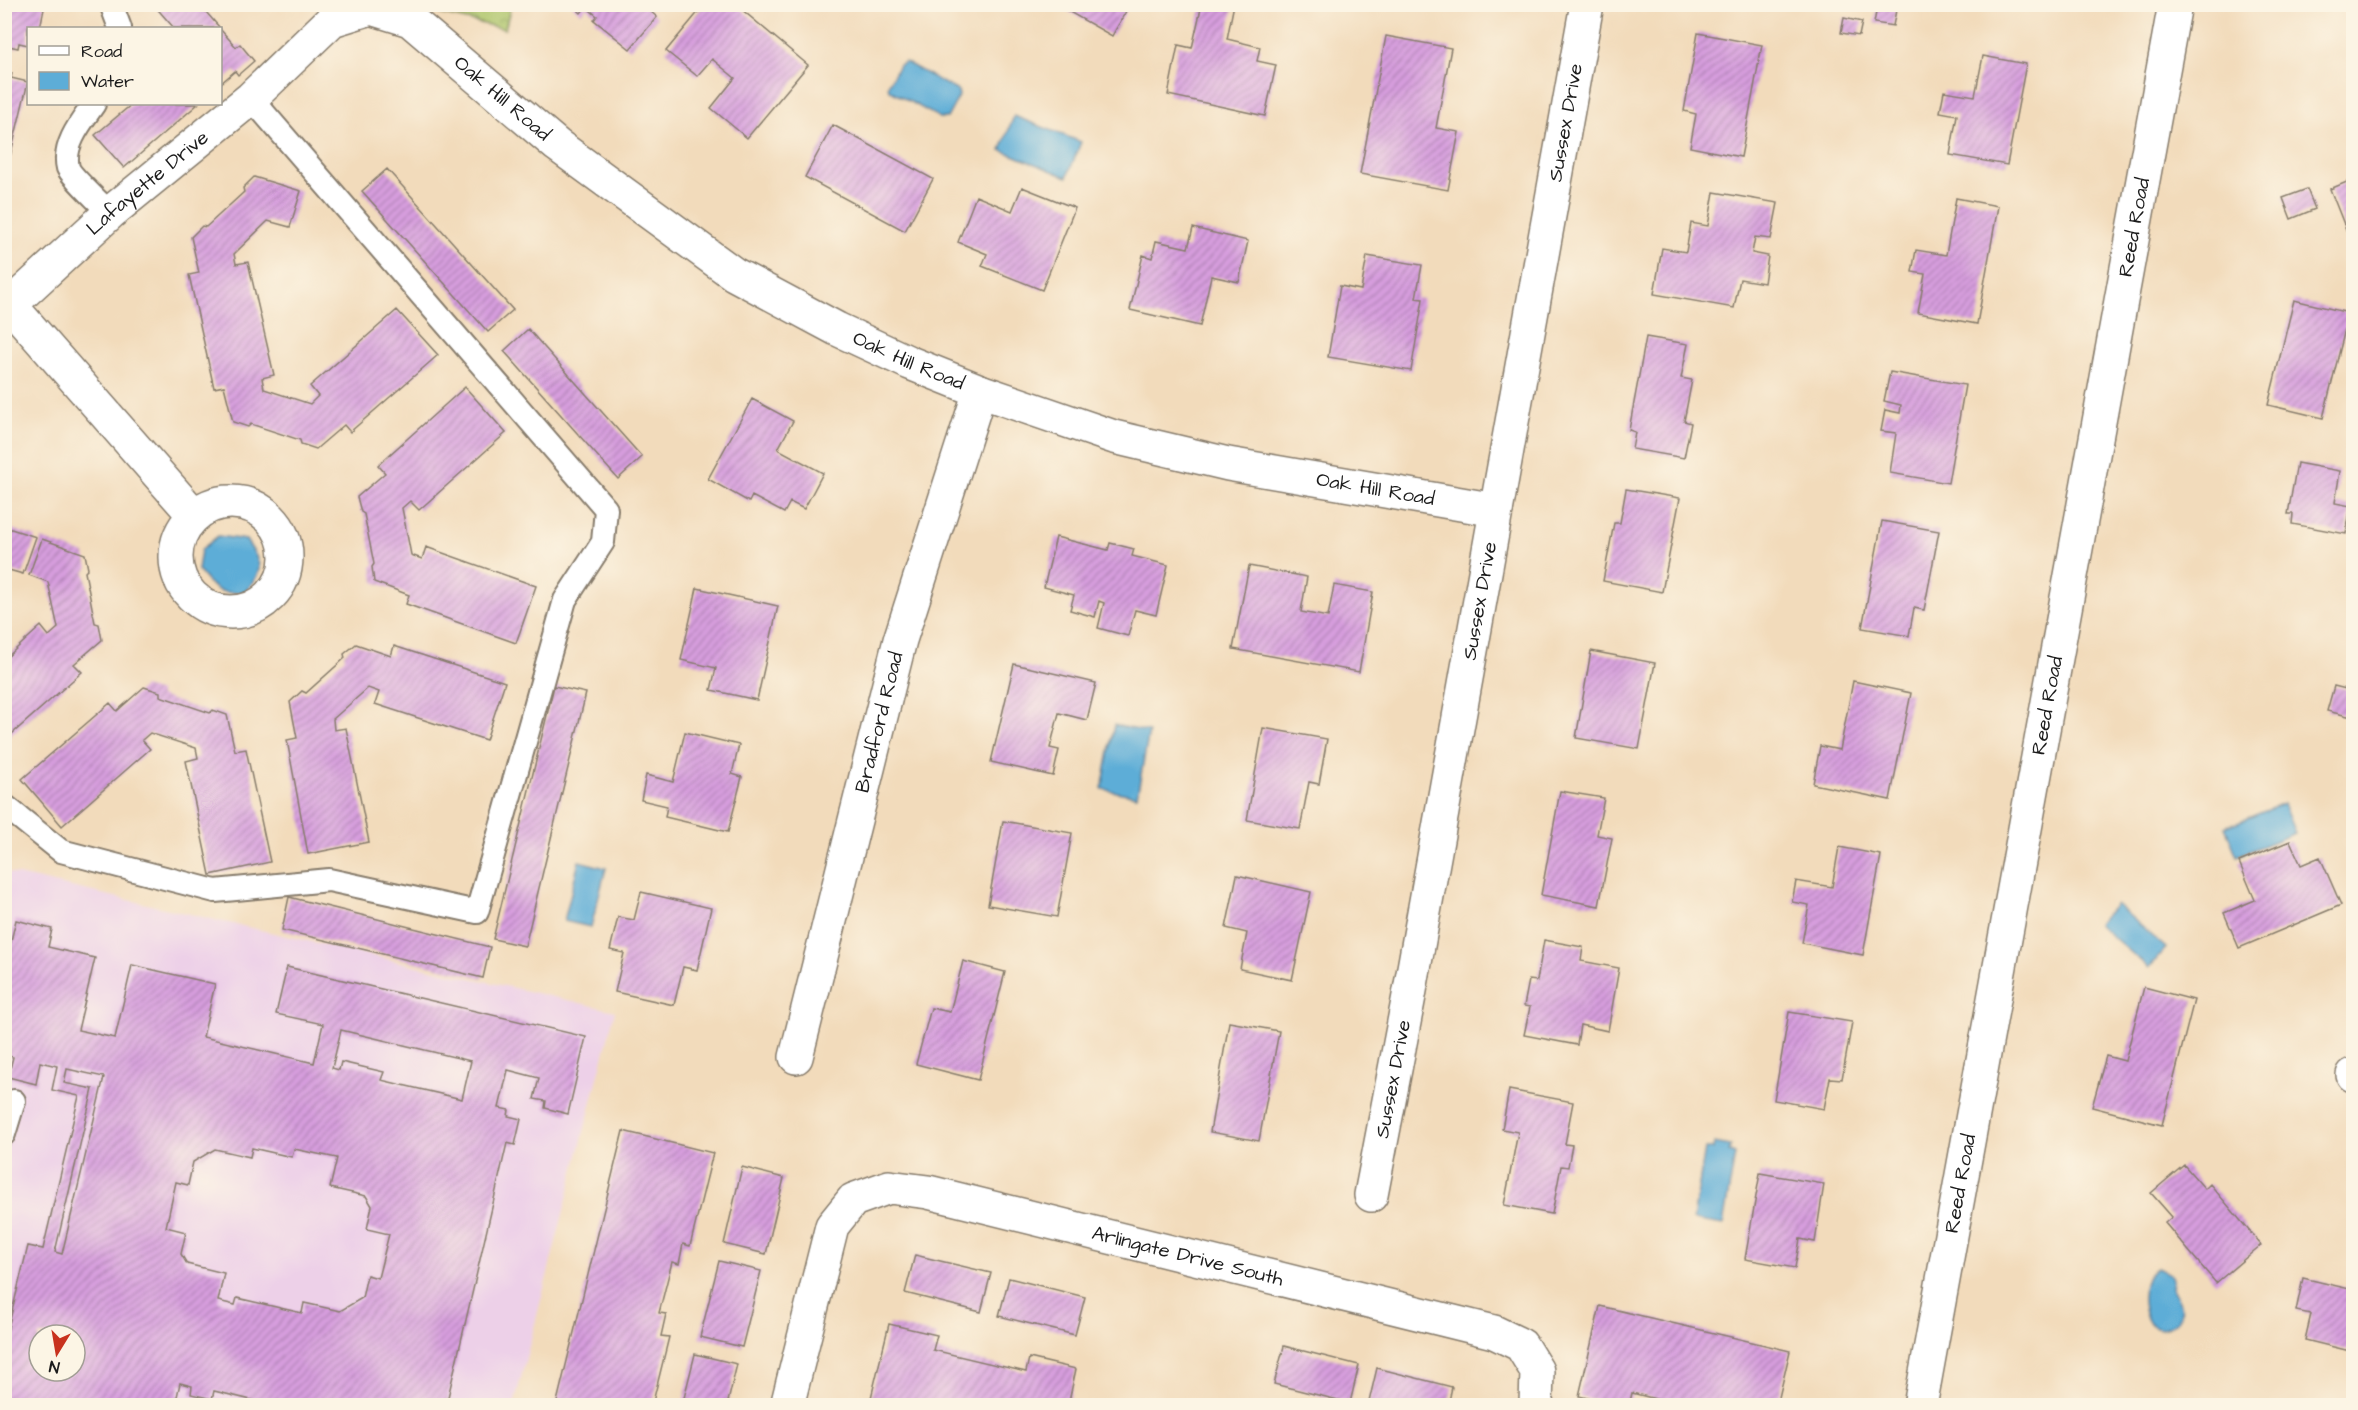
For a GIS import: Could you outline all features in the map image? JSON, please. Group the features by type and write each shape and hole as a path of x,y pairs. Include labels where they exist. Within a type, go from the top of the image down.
{"street":[{"name":"Sussex Drive","path":"1371,1195 1409,996 1587,4"},
{"name":"Reed Road","path":"1920,1406 2175,4"},
{"name":"Lafayette Drive","path":"195,515 7,301 251,98 332,20 371,8 410,20"},
{"name":"Oak Hill Road","path":"410,20 557,145 734,274 837,329 910,363 980,391 1114,437 1228,464 1496,510"},
{"name":"Bradford Road","path":"796,1057 900,640 980,391"},
{"name":"Arlingate Drive South","path":"787,1406 832,1226 853,1200 890,1187 928,1192 1494,1332 1521,1346 1537,1371 1536,1406"}],"lane":[{"path":"111,4 120,27"},
{"path":"4,806 62,851 215,891 329,880 477,912 565,600 603,542 606,509 251,98"},
{"path":"93,105 67,151 69,170 110,213"},
{"path":"4,1134 14,1101"}],"shaded area":[{"path":"5,872 615,1011 514,1405 5,1406"}],"green space":[{"path":"403,5 511,5 505,29"}],"water":[{"path":"905,62 958,91 959,96 947,118 940,118 889,90 888,85 899,65"},
{"path":"1014,116 1081,142 1067,177 1001,150"},
{"path":"218,536 246,540 258,561 256,578 245,592 229,593 217,590 198,570 201,550"},
{"path":"1114,725 1149,732 1137,796 1102,789"},
{"path":"2283,804 2295,833 2237,856 2225,827"},
{"path":"579,861 606,868 591,927 564,921"},
{"path":"2116,904 2166,948 2149,968 2098,924"},
{"path":"1714,1143 1731,1146 1729,1152 1735,1154 1723,1225 1693,1220 1705,1149 1713,1149"},
{"path":"2157,1268 2170,1274 2171,1288 2181,1308 2177,1321 2164,1327 2154,1326 2147,1319 2144,1308 2145,1283 2150,1273"}],"building":[{"path":"4,4 45,4 40,27 27,27 27,45 19,43 18,48 4,45"},
{"path":"153,4 199,4 219,27 173,27"},
{"path":"571,4 642,4 657,17 630,49 594,20 597,16 586,7 581,13"},
{"path":"705,4 735,4 808,65 747,138 711,108 735,78 712,59 697,76 666,51"},
{"path":"1051,4 1130,4 1112,36 1059,6 1058,9"},
{"path":"1202,4 1234,4 1227,39 1260,47 1257,61 1276,65 1265,116 1168,95 1178,45 1192,48"},
{"path":"1877,7 1896,10 1893,26 1874,23"},
{"path":"1844,18 1862,22 1859,36 1841,33"},
{"path":"222,31 236,47 240,44 254,61 238,75 235,71 222,82"},
{"path":"1698,33 1762,45 1741,157 1690,147 1696,114 1684,111"},
{"path":"1386,36 1451,48 1436,128 1459,132 1448,190 1360,174"},
{"path":"1983,56 2026,64 2007,165 1950,155 1957,115 1940,112 1944,91 1975,96"},
{"path":"4,71 12,73 11,78 27,82 27,86 10,157 4,156"},
{"path":"131,105 197,105 124,168 95,135"},
{"path":"833,125 933,179 905,231 805,177"},
{"path":"387,169 513,310 488,332 362,191"},
{"path":"254,177 301,191 290,227 268,221 234,254 236,264 248,262 274,375 262,378 264,389 310,404 318,396 310,386 397,310 438,355 350,432 344,425 316,449 301,444 300,440 251,424 248,427 233,422 224,386 214,388 189,275 199,273 191,237 202,226 206,227 244,192 243,188"},
{"path":"2354,179 2354,247 2353,247 2330,189"},
{"path":"1022,187 1075,208 1042,290 982,266 987,254 958,242 976,196 1012,211"},
{"path":"2307,189 2315,209 2291,219 2283,198"},
{"path":"1714,192 1778,203 1771,239 1755,237 1752,253 1768,256 1764,283 1740,279 1734,308 1654,294 1662,248 1686,252 1691,223 1708,226"},
{"path":"1956,198 1998,206 1977,324 1918,313 1925,274 1912,272 1916,250 1946,255"},
{"path":"1193,228 1248,241 1239,282 1211,276 1200,326 1130,310 1143,255 1152,258 1156,241 1188,248"},
{"path":"1367,256 1422,265 1416,298 1423,299 1411,371 1328,357 1340,286 1361,290"},
{"path":"2294,300 2349,313 2323,418 2268,405"},
{"path":"528,329 642,457 618,479 504,351"},
{"path":"1646,337 1688,344 1681,378 1692,380 1684,421 1691,423 1684,458 1632,449 1635,432 1629,430"},
{"path":"1890,372 1965,385 1948,483 1890,473 1896,433 1881,431 1885,410 1900,413 1901,405 1884,401"},
{"path":"465,387 506,433 419,510 410,501 402,508 411,555 422,559 426,547 536,586 516,643 406,604 409,595 374,582 372,567 374,564 364,514 361,512 357,497 385,473 378,465"},
{"path":"752,399 793,421 778,449 823,473 804,509 790,502 784,513 752,496 749,502 708,479"},
{"path":"2297,463 2340,471 2335,503 2351,506 2346,534 2292,524 2293,514 2288,514"},
{"path":"1626,489 1680,498 1662,592 1603,581 1614,523 1620,523"},
{"path":"1882,521 1939,531 1924,610 1914,608 1909,636 1862,628"},
{"path":"5,527 36,537 23,574 5,569"},
{"path":"1056,537 1108,550 1110,543 1134,549 1132,556 1168,565 1156,615 1135,610 1128,636 1098,628 1104,603 1099,601 1095,617 1070,610 1074,595 1044,587"},
{"path":"42,539 85,554 88,569 85,572 95,623 99,624 102,640 74,664 82,672 5,740 5,659 41,626 49,636 58,628 48,582 29,575"},
{"path":"1249,566 1307,577 1301,612 1328,617 1334,585 1373,592 1359,672 1233,649"},
{"path":"697,588 778,606 757,700 711,690 716,668 681,660"},
{"path":"356,644 391,656 394,646 505,682 486,740 375,704 379,692 368,688 333,719 334,730 346,728 369,842 308,854 287,740 297,738 290,702 302,691 306,693 345,658 344,654"},
{"path":"1591,651 1655,663 1639,749 1576,738"},
{"path":"1014,664 1096,683 1087,720 1059,713 1050,748 1059,750 1053,776 991,762"},
{"path":"1853,681 1911,693 1890,800 1813,784 1820,746 1840,750"},
{"path":"554,686 586,693 525,946 493,939"},
{"path":"2334,686 2354,691 2352,717 2327,711"},
{"path":"144,687 160,692 160,696 210,713 213,710 227,715 235,751 246,749 270,862 210,875 186,761 198,758 196,748 150,733 142,740 150,749 62,826 22,779 110,703 117,711"},
{"path":"1263,728 1327,739 1319,784 1309,782 1300,829 1247,820"},
{"path":"685,732 739,745 732,774 742,777 728,832 665,817 667,806 641,800 646,775 673,782"},
{"path":"1560,791 1604,798 1597,835 1612,838 1599,906 1541,895"},
{"path":"1003,821 1072,833 1057,917 988,905"},
{"path":"2290,841 2301,865 2320,857 2341,905 2239,948 2224,913 2255,900 2239,862"},
{"path":"1839,847 1881,855 1863,955 1802,943 1809,905 1792,902 1796,881 1832,887"},
{"path":"1237,875 1311,892 1292,980 1240,969 1247,933 1226,928"},
{"path":"641,892 711,908 697,970 683,967 674,1005 615,992 624,953 610,950 618,917 634,920"},
{"path":"289,897 490,947 483,978 282,930"},
{"path":"16,920 52,929 48,947 95,958 78,1030 115,1038 132,965 215,984 203,1037 314,1063 323,1024 276,1014 287,967 586,1037 568,1114 545,1108 546,1101 534,1099 539,1078 508,1070 499,1108 509,1110 508,1116 521,1119 515,1145 507,1143 446,1406 276,1406 214,1391 212,1399 191,1394 192,1386 180,1383 175,1406 4,1406 4,1344 28,1246 43,1249 79,1096 52,1090 57,1066 40,1062 36,1084 8,1077 13,1057 4,1055 4,970","holes":["341,1030 471,1061 462,1099 381,1080 384,1072 341,1062 339,1070 332,1068","67,1069 104,1077 62,1254 55,1252 93,1089 64,1083","252,1148 292,1157 294,1149 337,1158 330,1188 366,1196 372,1206 367,1229 389,1234 378,1278 367,1275 362,1298 340,1311 304,1303 302,1313 237,1298 235,1305 218,1301 224,1273 187,1264 181,1254 186,1232 166,1227 176,1182 188,1185 193,1162 215,1149 250,1157"]},
{"path":"1544,940 1583,947 1581,961 1619,968 1608,1031 1580,1025 1577,1045 1524,1035 1530,1007 1524,1006 1529,980 1537,981"},
{"path":"963,961 1005,972 978,1080 916,1064 931,1008 950,1012"},
{"path":"2144,987 2194,1000 2162,1125 2092,1107 2106,1056 2125,1061"},
{"path":"1789,1012 1852,1022 1842,1079 1830,1078 1824,1109 1774,1100"},
{"path":"1229,1022 1279,1031 1259,1141 1210,1132"},
{"path":"1509,1090 1573,1102 1565,1144 1572,1145 1568,1167 1561,1166 1552,1214 1504,1205 1518,1132 1502,1129"},
{"path":"623,1131 713,1153 690,1246 683,1244 679,1264 672,1262 659,1313 666,1314 661,1336 669,1337 652,1406 556,1406"},
{"path":"2184,1165 2205,1189 2210,1184 2261,1245 2216,1283 2165,1223 2172,1217 2151,1193"},
{"path":"742,1167 784,1178 766,1254 724,1244"},
{"path":"1760,1173 1824,1184 1815,1242 1800,1239 1795,1268 1745,1259"},
{"path":"915,1255 991,1273 981,1312 905,1293"},
{"path":"719,1261 761,1271 742,1347 700,1337"},
{"path":"1009,1278 1085,1297 1075,1335 999,1316"},
{"path":"2303,1278 2354,1290 2354,1352 2305,1340 2311,1314 2296,1311"},
{"path":"1600,1306 1790,1351 1777,1406 1683,1406 1632,1393 1629,1406 1619,1406 1579,1396"},
{"path":"889,1324 937,1335 933,1350 1026,1372 1029,1358 1076,1369 1068,1406 869,1406"},
{"path":"1284,1346 1359,1365 1350,1403 1274,1384"},
{"path":"695,1354 737,1364 727,1406 682,1406"},
{"path":"1377,1368 1452,1387 1448,1406 1368,1406"}]}
